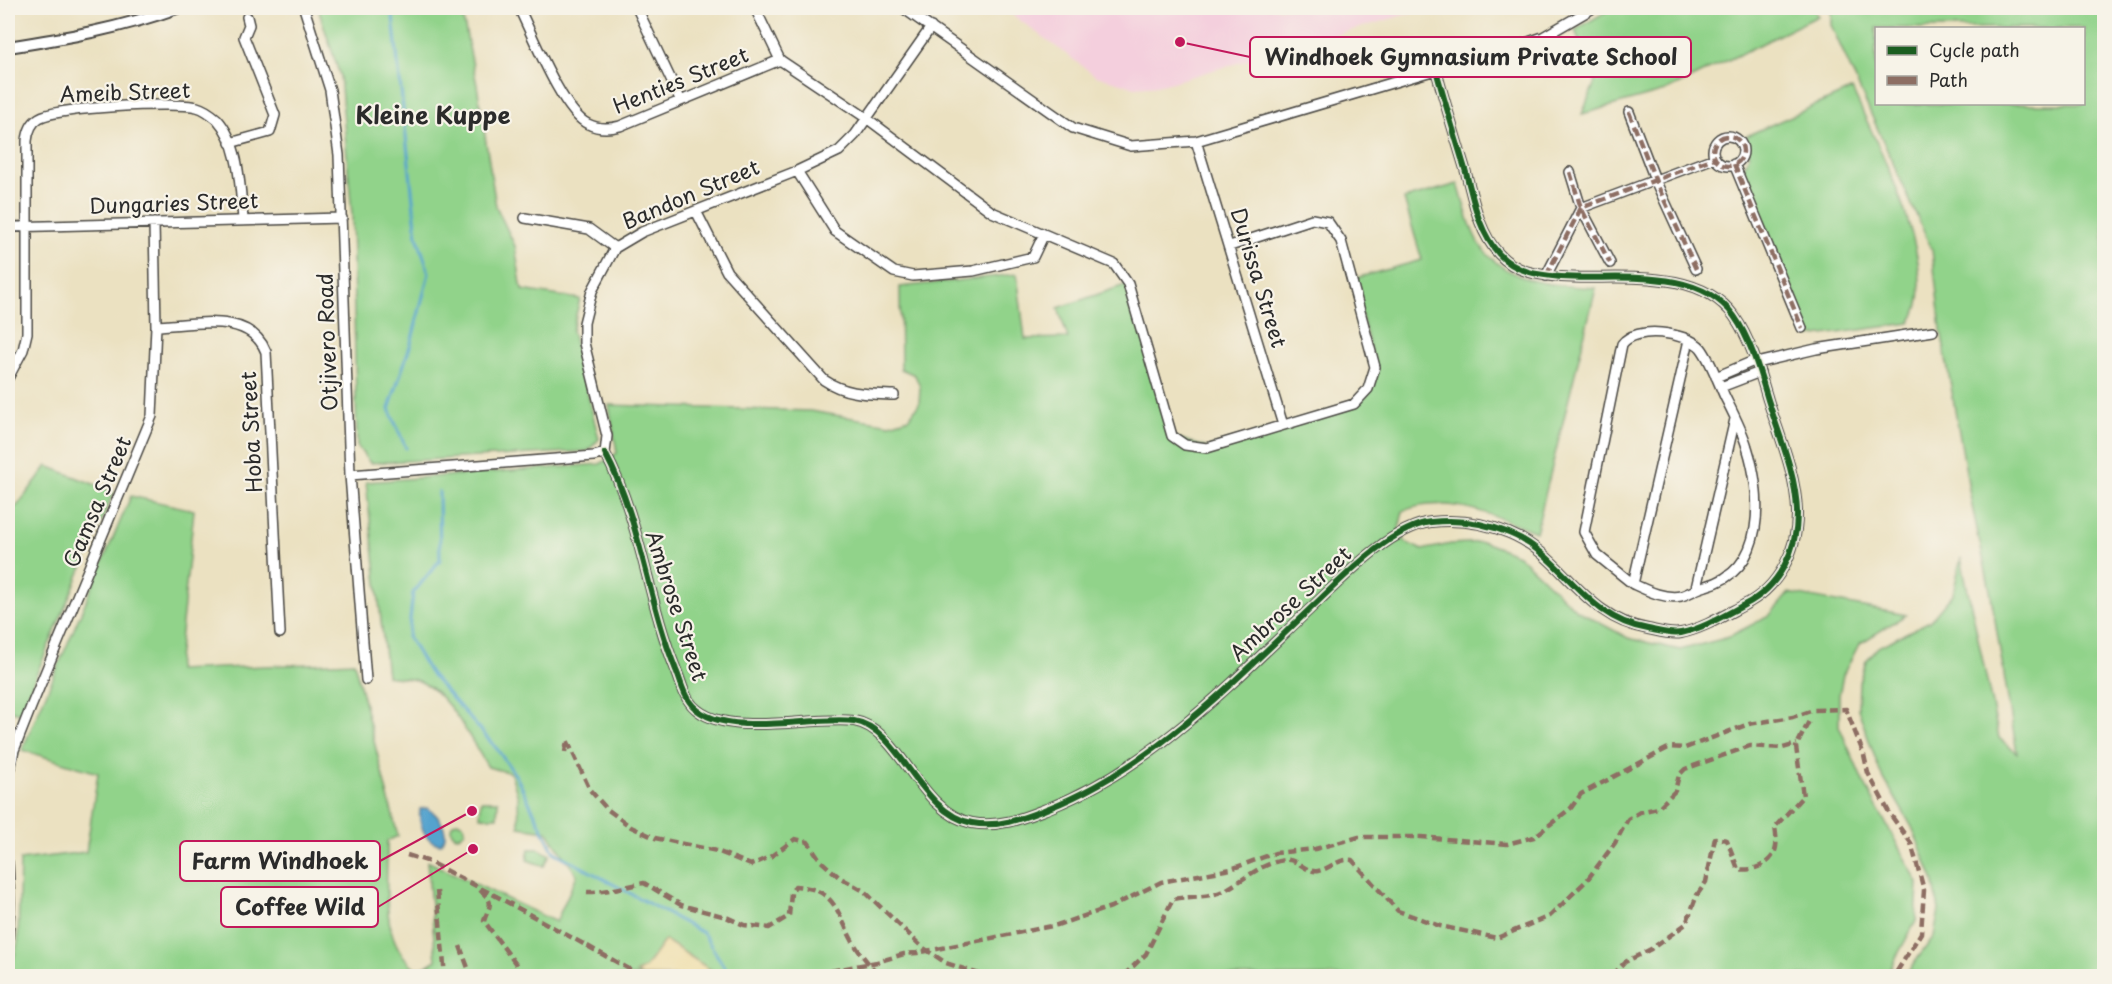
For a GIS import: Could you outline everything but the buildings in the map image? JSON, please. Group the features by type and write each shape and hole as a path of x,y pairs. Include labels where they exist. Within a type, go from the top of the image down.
{"street":[{"path":"8,47 83,35 177,8"},
{"name":"Otjivero Road","path":"304,8 331,96 339,155 350,475 366,680"},
{"name":"Henties Street","path":"519,8 574,115 589,125 608,129 780,60"},
{"path":"637,8 680,99"},
{"name":"Henties Street","path":"755,8 780,60 865,117 992,212 1043,236 1114,264 1128,284 1172,436 1185,446 1207,448 1354,404 1368,389 1375,367 1341,241 1328,222 1312,219 1230,246"},
{"path":"903,8 1073,128 1131,146 1196,141 1436,70 1543,37 1593,8"},
{"path":"230,143 270,132 274,125 275,115 244,37 249,25 247,17"},
{"name":"Bandon Street","path":"604,453 607,436 584,343 584,323 592,291 615,248 642,232 797,171 847,145 931,27"},
{"name":"Ambrose Street","path":"604,453 620,481 665,642 690,704 709,719 738,724 857,721 876,730 947,815 973,823 1009,824 1088,793 1172,734 1372,551 1424,523 1470,522 1514,534 1558,567 1585,599 1629,626 1678,634 1757,599 1777,580 1789,559 1798,515 1794,487 1757,365 1733,314 1710,294 1679,283 1624,277 1586,279 1546,276 1527,272 1509,263 1498,253 1481,225 1436,70"},
{"name":"Ameib Street","path":"8,378 23,350 27,333 27,135 33,122 40,116 56,111 78,109 198,107 217,120 230,143 238,174 243,219"},
{"path":"1629,112 1656,182 1696,269"},
{"path":"1730,136 1739,140 1743,150 1740,159 1734,164 1722,165 1714,158 1714,144 1721,137 1730,136"},
{"name":"Durissa Street","path":"1196,141 1283,425"},
{"path":"1546,276 1581,208 1656,182 1714,158"},
{"path":"1734,164 1802,328"},
{"path":"797,171 835,231 894,272 922,276 1009,264 1033,256 1043,236"},
{"path":"1570,172 1581,208 1610,263"},
{"path":"696,211 727,272 824,380 850,393 894,395"},
{"name":"Dungaries Street","path":"8,226 342,218"},
{"path":"525,218 590,229 615,248"},
{"name":"Gamsa Street","path":"8,782 14,750 27,717 146,433 155,396 154,223"},
{"name":"Hoba Street","path":"156,326 229,324 245,327 262,342 266,352 280,633"},
{"path":"1716,377 1816,349 1934,331"},
{"path":"1641,332 1689,340 1701,348 1716,377 1747,446 1759,510 1754,532 1745,558 1731,575 1718,583 1696,588 1682,596 1653,593 1633,584 1597,555 1584,532 1622,344 1627,338 1641,332"},
{"path":"1633,584 1689,340"},
{"path":"1720,387 1757,365"},
{"path":"1696,588 1735,419"},
{"path":"350,475 594,456 604,453"},
{"path":"8,863 10,903 8,937"}],"shaded area":[{"path":"1003,8 1428,8 1162,85 1135,87 1096,76"}],"green space":[{"path":"318,8 510,8 463,18 477,85 496,206 515,246 522,290 580,299 572,331 599,439 588,451 370,463 357,446 352,215 340,76"},
{"path":"1612,8 1813,8 1818,16 1665,91 1582,114 1595,82 1575,30"},
{"path":"1831,8 2104,8 2104,976 1905,976 1934,936 1939,910 1933,879 1912,827 1880,772 1858,709 1859,682 1866,661 1878,647 1930,621 1953,594 1961,558 1999,738 2017,753 1990,590 1972,506 1941,330 1932,250 1831,25"},
{"path":"1852,89 1890,173 1914,241 1919,273 1919,301 1910,323 1809,337 1743,170 1749,156 1746,136"},
{"path":"1458,184 1477,240 1500,266 1514,274 1545,283 1596,288 1536,532 1470,509 1436,504 1403,511 1399,529 1405,542 1422,550 1451,544 1484,542 1518,555 1576,610 1628,638 1680,650 1726,638 1769,616 1789,593 1906,615 1859,644 1843,675 1839,695 1839,726 1862,779 1918,883 1916,921 1886,976 720,976 665,940 645,968 637,973 642,976 9,976 18,942 20,860 86,852 98,773 22,750 131,496 194,510 177,670 354,662 398,836 387,841 390,927 404,957 416,968 423,968 436,960 427,861 556,922 577,875 547,831 519,827 518,798 511,773 488,767 459,719 441,697 419,681 387,676 366,482 600,464 617,453 609,405 810,411 890,424 909,418 919,404 920,387 915,375 901,369 900,287 1017,274 1025,339 1068,338 1058,308 1128,284 1172,436 1207,448 1354,404 1368,389 1375,367 1352,279 1422,260 1404,199"},
{"path":"47,466 114,492 20,713 8,710 8,512 18,505"},
{"path":"481,801 498,801 497,817 480,817"},
{"path":"455,822 461,822 465,829 461,836 455,836 451,832 451,826"},
{"path":"529,849 539,849 550,855 544,866 527,860"}],"sand":[{"path":"665,940 720,976 642,976 636,973 645,968"}],"water":[{"path":"427,808 435,814 444,829 444,839 441,844 435,843 424,832 420,821 420,809"}],"waterway":[{"path":"392,8 417,236 429,273 411,343 389,409 406,448"},
{"path":"439,491 440,560 413,593 408,637 430,673 497,749 516,776 554,852 703,933 730,976"}],"marked path":[{"path":"1629,112 1656,182 1696,269"},
{"path":"1728,136 1739,140 1743,151 1739,162 1728,166 1717,162 1713,151 1717,140 1728,136"},
{"path":"1546,276 1581,208 1714,158"},
{"path":"1734,164 1802,328"},
{"path":"1570,172 1581,208 1610,263"},
{"path":"804,976 877,962 904,954 1057,925 1111,907 1161,882 1231,869 1275,853 1315,849 1359,837 1421,837 1507,844 1534,837 1571,808 1581,794 1670,747 1685,748 1749,724 1793,717 1813,710 1846,709 1864,755 1868,773 1890,814 1911,843 1924,890 1921,933 1894,976"},
{"path":"1612,976 1625,962 1651,949 1686,924 1697,895 1706,882 1715,838 1727,840 1738,869 1756,868 1771,858 1776,847 1775,827 1803,796 1796,747 1810,719"},
{"path":"565,752 567,740 590,790 607,809 631,827 655,838 717,851 751,865 770,857 795,839 808,842 821,861 839,877 864,891 922,947 946,963 985,976"},
{"path":"1123,976 1146,954 1173,899 1205,896 1223,891 1260,868 1284,860 1293,861 1313,871 1352,860 1398,911 1440,926 1497,938 1550,916 1587,880 1615,843 1628,819 1640,812 1658,808 1675,791 1679,775 1685,769 1750,746 1783,748 1797,744"},
{"path":"407,855 427,861 496,896 642,976"},
{"path":"587,892 644,883 681,905 726,917 744,925 769,928 789,916 791,893 795,886 819,891 832,903 858,950 881,976"},
{"path":"480,890 490,902 484,921 518,967 521,976"},
{"path":"437,891 445,976"},
{"path":"460,946 471,976"}],"cycle path":[{"path":"605,453 627,505 666,643 689,701 702,713 720,721 766,724 836,720 854,721 870,727 884,738 938,804 954,816 972,823 1002,823 1030,815 1086,791 1122,770 1189,721 1366,557 1383,544 1415,526 1441,521 1461,522 1481,524 1509,533 1528,543 1545,556 1590,600 1606,612 1625,623 1648,629 1673,634 1689,631 1756,598 1767,589 1784,566 1794,540 1797,511 1794,483 1786,455 1754,357 1740,325 1718,300 1699,289 1677,282 1544,275 1520,269 1505,260 1492,245 1477,214 1436,70"}],"place":[{"name":"Windhoek Gymnasium Private School","path":"1180,42"},
{"name":"Farm Windhoek","path":"472,811"},
{"name":"Coffee Wild","path":"473,849"}],"district":[{"name":"Kleine Kuppe","path":"433,116"}]}
